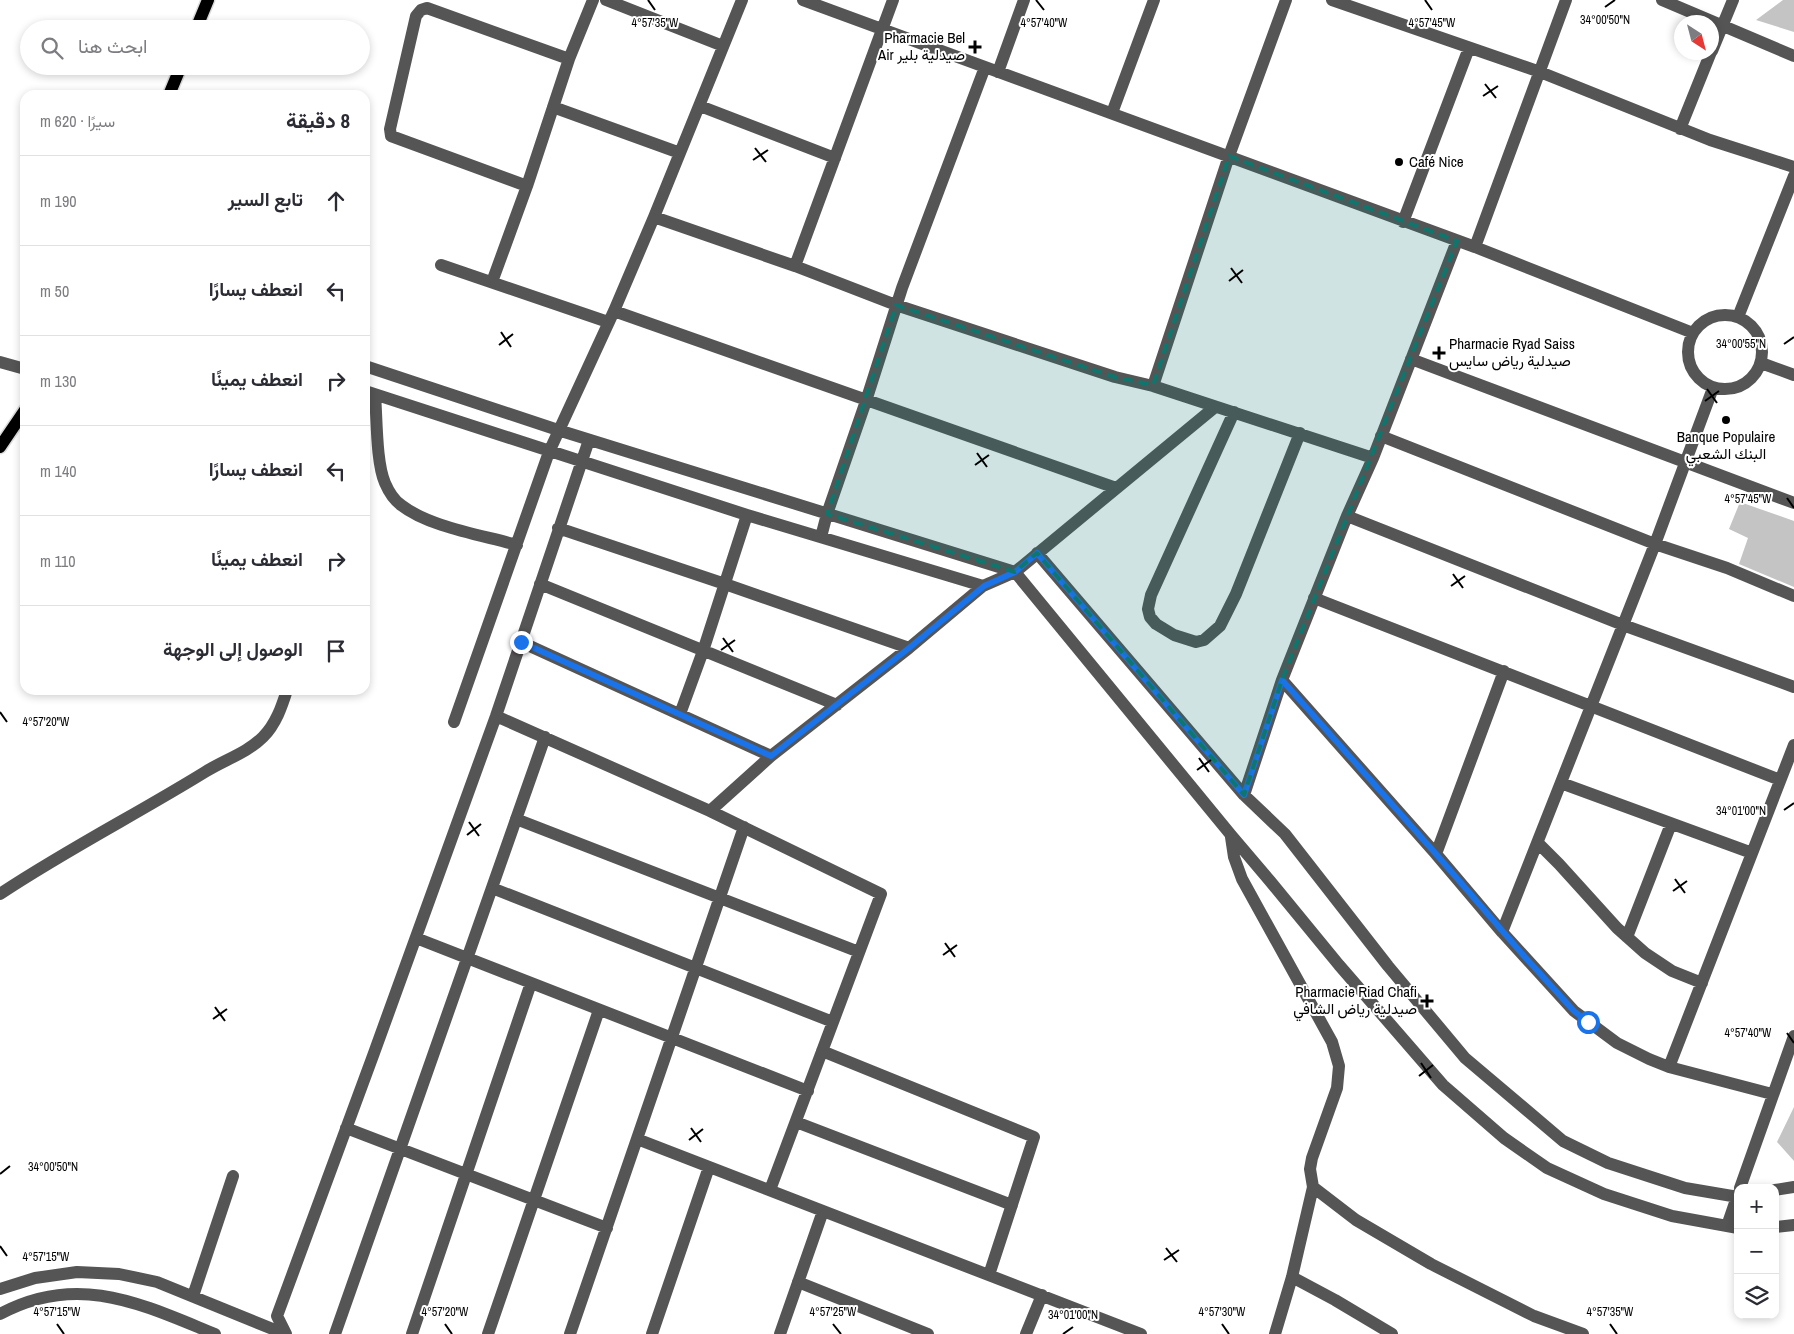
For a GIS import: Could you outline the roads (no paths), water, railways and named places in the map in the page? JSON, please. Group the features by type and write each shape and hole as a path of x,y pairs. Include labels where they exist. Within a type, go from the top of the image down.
{"main road":[{"path":"200,20 208,0"},
{"path":"171,90 177,75"},
{"path":"0,447 20,417"}],"street":[{"path":"492,282 527,186 569,59 592,0"},
{"path":"606,0 723,46"},
{"path":"454,722 549,452 611,317 654,217 742,0"},
{"path":"803,0 1229,156 1457,242 1475,247 1694,333"},
{"path":"794,266 836,158 893,0"},
{"path":"998,72 1024,0"},
{"path":"1112,113 1154,0"},
{"path":"1153,386 1229,156 1286,0"},
{"path":"1332,0 1540,72 1680,129 1794,167"},
{"path":"1475,247 1566,0"},
{"path":"1662,0 1794,56"},
{"path":"1719,32 1733,0"},
{"path":"527,186 391,136 390,129 416,16 421,10 428,8 569,59"},
{"path":"1403,222 1469,48"},
{"path":"1680,129 1708,60"},
{"path":"821,537 826,514 866,401 896,305 984,67"},
{"path":"700,106 836,158"},
{"path":"553,107 680,152"},
{"path":"1738,317 1794,176"},
{"path":"654,217 794,266 896,305 1115,377 1153,386 1373,458"},
{"path":"1244,795 1282,680 1373,458 1457,242"},
{"path":"441,265 611,317 866,401 1116,488"},
{"path":"1726,315 1738,317 1750,324 1759,335 1763,349 1761,363 1755,376 1744,385 1731,389 1713,388 1694,374 1689,360 1689,346 1694,333 1702,323 1713,317 1726,315"},
{"path":"1411,359 1794,503"},
{"path":"0,362 20,368"},
{"path":"1761,363 1794,375"},
{"path":"370,368 589,440 1015,572 1230,835 1339,965 1443,1084 1504,1138 1548,1168 1604,1194 1672,1216 1732,1227"},
{"path":"1502,932 1624,625 1713,388"},
{"path":"516,545 434,522 399,504 384,482 370,393 747,515 984,586"},
{"path":"710,811 771,756 909,648 984,586 1015,572 1215,406"},
{"path":"1234,412 1151,595 1148,609 1150,617 1156,624 1183,638 1196,642 1204,640 1220,626 1236,594 1300,433"},
{"path":"1381,436 1655,544 1727,568 1794,596"},
{"path":"256,1329 276,1316 496,716 589,440"},
{"path":"680,714 703,651 747,515"},
{"path":"1348,516 1624,625 1794,687"},
{"path":"558,528 909,648"},
{"path":"1037,553 1244,795 1285,834 1388,966 1465,1058 1562,1141 1608,1163 1685,1188 1734,1194"},
{"path":"540,584 837,705"},
{"path":"1314,598 1780,780"},
{"path":"521,642 771,756"},
{"path":"1436,854 1504,671"},
{"path":"1282,680 1436,854 1502,932 1581,1016 1617,1043 1649,1059 1772,1094"},
{"path":"0,894 39,868 251,747 264,736 275,720 286,695"},
{"path":"496,716 710,811 881,894 770,1190"},
{"path":"335,1334 545,737"},
{"path":"1669,1066 1794,745"},
{"path":"1561,783 1752,853"},
{"path":"516,819 859,952"},
{"path":"1627,937 1671,824"},
{"path":"570,1334 744,827"},
{"path":"1230,835 1234,857 1242,879 1332,1042 1339,1066 1337,1088 1312,1158 1310,1169 1313,1187 1292,1277 1275,1334"},
{"path":"1538,843 1560,864 1627,937 1672,971 1702,982"},
{"path":"492,888 833,1022"},
{"path":"416,938 808,1090"},
{"path":"412,1334 532,983"},
{"path":"488,1334 599,1010"},
{"path":"1741,1184 1772,1094 1793,1043"},
{"path":"822,1051 1034,1137 989,1275"},
{"path":"796,1122 1012,1206"},
{"path":"346,1128 606,1228"},
{"path":"637,1139 1141,1334"},
{"path":"652,1334 709,1167"},
{"path":"193,1296 232,1176"},
{"path":"1313,1187 1356,1220 1414,1254 1534,1316 1583,1334"},
{"path":"1779,1189 1794,1187"},
{"path":"780,1334 823,1211"},
{"path":"1779,1227 1794,1225"},
{"path":"0,1289 35,1278 77,1272 119,1274 156,1282 193,1296 256,1329 285,1334"},
{"path":"1292,1277 1392,1334"},
{"path":"798,1282 928,1334"},
{"path":"0,1314 39,1299 75,1293 109,1296 143,1305 215,1334"},
{"path":"1026,1334 1042,1295"},
{"path":"276,1316 285,1334"}],"place":[{"name":"Pharmacie Bel Air صيدلية بلير","path":"975,47"},
{"name":"Café Nice","path":"1399,162"},
{"name":"Pharmacie Ryad Saiss صيدلية رياض سايس","path":"1439,353"},
{"name":"Banque Populaire البنك الشعبي","path":"1726,420"},
{"name":"Pharmacie Riad Chafi صيدلية رياض الشافي","path":"1427,1001"}]}
